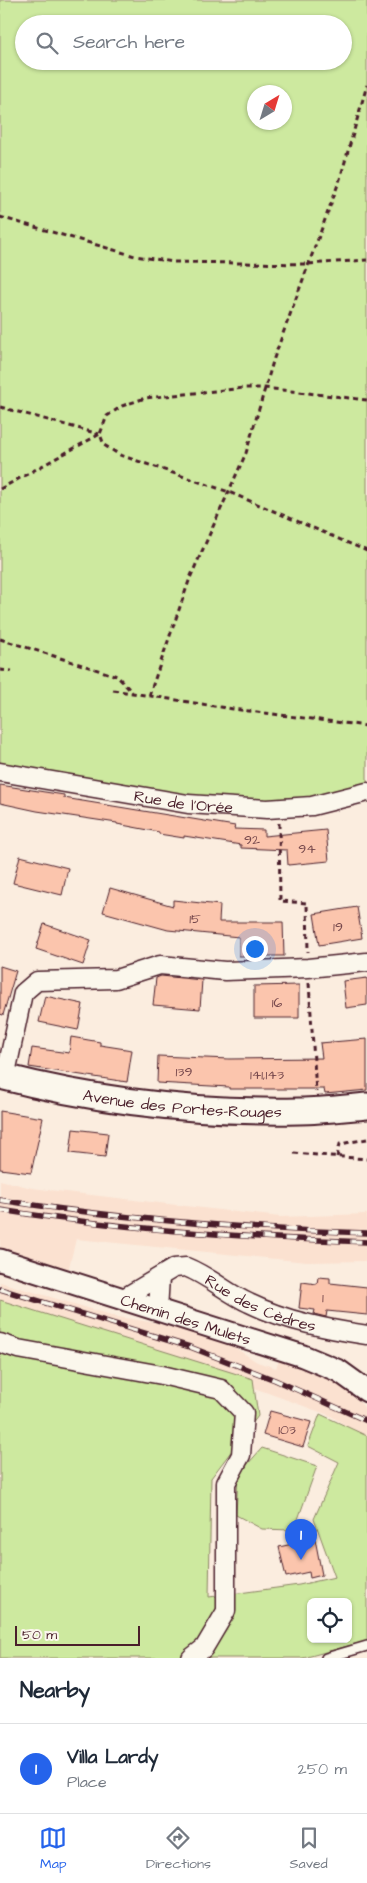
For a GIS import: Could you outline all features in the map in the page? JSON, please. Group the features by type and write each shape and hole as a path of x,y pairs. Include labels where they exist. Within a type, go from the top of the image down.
{"main road":[{"name":"Avenue des Portes-Rouges","path":"3,1077 68,1092 208,1110 299,1112 367,1106"}],"street":[{"name":"Rue de l'Orée","path":"0,772 188,804 267,810 312,806 367,792"},
{"path":"3,1077 23,993 37,981 116,979 160,965 225,971 308,968 367,962"},
{"name":"Chemin des Mulets","path":"0,1260 326,1364 352,1379 367,1391"},
{"name":"Rue des Cèdres","path":"122,1299 174,1268 186,1268 268,1312 316,1326 367,1335"},
{"path":"158,1310 160,1278"},
{"path":"0,1343 18,1349 162,1375 221,1389 244,1413 241,1455 226,1483 226,1611 204,1648 191,1658"}],"lane":[{"path":"326,1658 367,1646"}],"path":[{"path":"149,696 190,578 246,453 274,358 340,179 367,85"},
{"path":"0,217 135,256 174,262 308,264 367,260"},
{"path":"367,400 341,395 265,388 244,388 146,398 122,406 106,416 100,434 104,445 120,455 229,492 367,550"},
{"path":"0,407 100,434"},
{"path":"0,489 100,434"},
{"path":"0,639 117,676 132,693"},
{"path":"0,670 12,671"},
{"path":"113,690 234,709 367,726"},
{"path":"337,1157 340,1144 367,1139"},
{"path":"294,1153 367,1160"}],"shaded area":[{"path":"0,1180 32,1188 280,1217 367,1214 367,1261 307,1262 76,1239 68,1271 0,1251"},
{"path":"0,1282 118,1317 170,1325 231,1345 257,1362 276,1368 279,1361 323,1376 344,1388 367,1411 367,1440 331,1416 153,1351 0,1313"}],"green space":[{"path":"0,0 367,0 367,792 267,809 0,772"},
{"path":"0,1300 253,1379 258,1416 211,1478 209,1597 299,1585 335,1577 314,1519 339,1462 308,1446 320,1414 367,1436 367,1641 303,1658 0,1658"},
{"path":"262,1448 317,1466 297,1522 291,1530 262,1529 236,1515 238,1475"}],"building":[{"path":"0,785 64,795 64,798 235,826 234,829 264,830 264,836 326,830 329,861 288,865 287,850 241,848 241,845 159,834 159,832 117,823 37,811 0,803"},
{"path":"20,856 68,868 62,895 13,883"},
{"path":"110,888 173,906 173,900 220,905 219,922 283,922 284,956 239,956 239,937 168,930 103,912"},
{"path":"357,907 362,938 319,945 314,914"},
{"path":"44,924 91,940 83,965 36,949"},
{"path":"0,966 16,971 3,1015 0,1014"},
{"path":"161,976 202,980 200,1009 153,1005 156,978"},
{"path":"367,978 367,1005 346,1008 343,981"},
{"path":"299,985 299,1018 254,1018 254,986"},
{"path":"45,996 83,1004 78,1030 39,1022"},
{"path":"71,1037 100,1042 100,1045 132,1050 127,1082 29,1067 32,1048 69,1053"},
{"path":"367,1039 367,1090 325,1094 324,1089 229,1089 229,1087 157,1083 158,1056 229,1059 322,1058 320,1043"},
{"path":"0,1111 43,1118 31,1173 0,1169"},
{"path":"73,1129 108,1133 105,1157 70,1153"},
{"path":"318,1277 330,1278 330,1283 367,1287 367,1315 327,1311 326,1317 314,1314 315,1310 299,1308 302,1282 317,1284"},
{"path":"270,1411 311,1422 303,1447 263,1435"},
{"path":"315,1539 322,1575 310,1578 309,1572 286,1577 279,1547"}],"railway":[{"path":"0,1200 91,1213 183,1222 367,1233"},
{"path":"0,1210 183,1232 367,1242"},
{"path":"0,1289 190,1347 275,1380 367,1421"}],"place":[{"name":"Villa Lardy","path":"301,1560"}]}
